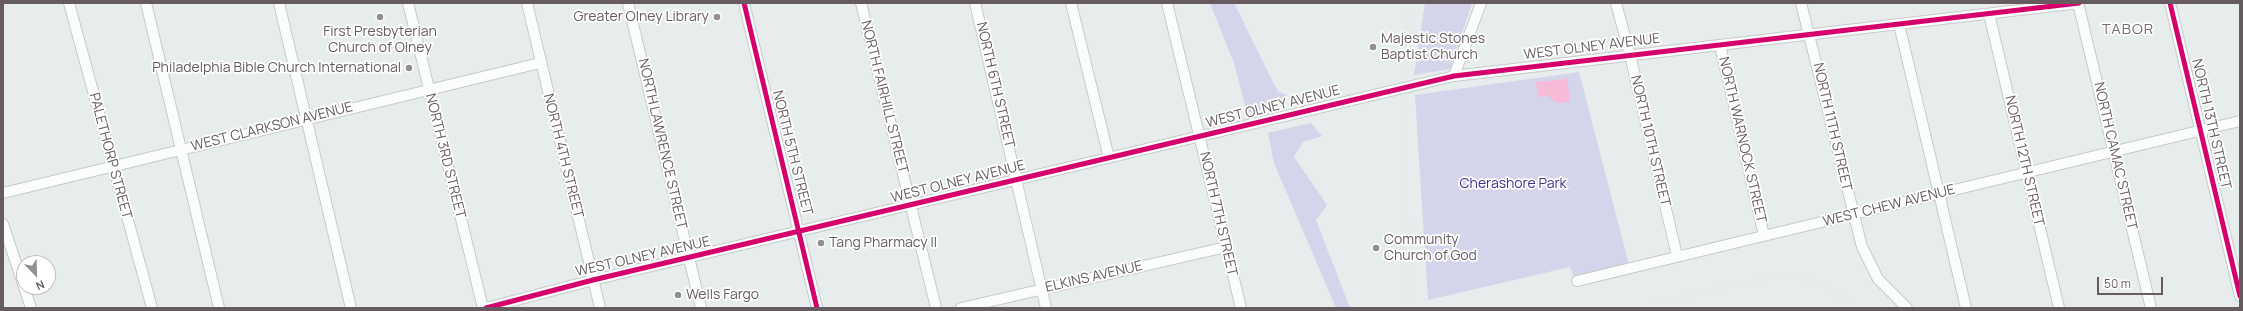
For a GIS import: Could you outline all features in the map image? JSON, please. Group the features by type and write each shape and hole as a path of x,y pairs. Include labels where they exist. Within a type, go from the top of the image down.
{"street":[{"name":"PALETHORP STREET","path":"69,3 112,166 152,308"},
{"path":"146,3 219,308"},
{"path":"279,3 351,308"},
{"name":"NORTH 3RD STREET","path":"408,3 428,89 484,308"},
{"name":"NORTH 4TH STREET","path":"527,3 540,63 600,308"},
{"name":"NORTH LAWRENCE STREET","path":"628,3 701,308"},
{"name":"NORTH 5TH STREET","path":"744,3 817,308"},
{"name":"NORTH FAIRHILL STREET","path":"861,3 912,205 936,308"},
{"name":"NORTH 6TH STREET","path":"976,3 1046,308"},
{"path":"1071,3 1109,158"},
{"name":"NORTH 7TH STREET","path":"1167,3 1241,308"},
{"path":"1454,76 1481,3"},
{"name":"NORTH 10TH STREET","path":"1616,3 1630,55 1677,256"},
{"name":"NORTH 11TH STREET","path":"1801,3 1853,216 1862,247 1878,279 1907,308"},
{"name":"WEST OLNEY AVENUE","path":"484,308 593,280 1454,76 2079,3"},
{"name":"NORTH CAMAC STREET","path":"2079,3 2151,308"},
{"name":"NORTH 13TH STREET","path":"2170,3 2240,296"},
{"name":"NORTH 12TH STREET","path":"1989,14 2059,308"},
{"path":"1900,24 1966,308"},
{"name":"NORTH WARNOCK STREET","path":"1720,45 1764,236"},
{"name":"WEST CLARKSON AVENUE","path":"3,193 540,63"},
{"name":"WEST CHEW AVENUE","path":"1577,281 1677,256 1853,216 1940,193 2240,121"},
{"path":"3,224 30,308"},
{"name":"ELKINS AVENUE","path":"961,308 1226,247"}],"green space":[{"path":"1210,3 1234,3 1278,92 1287,95 1283,104 1247,113 1234,63"},
{"path":"1425,3 1472,3 1450,69 1414,75"},
{"name":"Cherashore Park","path":"1579,72 1629,265 1575,280 1570,267 1428,300 1415,95"},
{"path":"1311,123 1322,136 1303,142 1294,157 1327,205 1316,220 1350,308 1336,308 1274,163 1268,133"}],"shaded area":[{"path":"1567,79 1570,102 1557,103 1548,96 1538,97 1536,82"}],"railway":[{"path":"1410,3 1402,117 1402,194 1406,270 1410,308"},
{"path":"1408,221 1414,292"},
{"path":"1637,308 1755,280 1784,277 1809,280 1827,287 1860,308"}],"cycle path":[{"path":"744,3 817,308"},
{"path":"486,308 593,280 1454,76 2079,3"},
{"path":"2170,3 2240,296"}],"place":[{"name":"First Presbyterian Church of Olney","path":"380,17"},
{"name":"Greater Olney Library","path":"717,17"},
{"name":"Majestic Stones Baptist Church","path":"1373,47"},
{"name":"Philadelphia Bible Church International","path":"409,68"},
{"name":"Tang Pharmacy II","path":"821,243"},
{"name":"Community Church of God","path":"1376,248"},
{"name":"Wells Fargo","path":"678,295"}],"district":[{"name":"TABOR","path":"2128,30"}]}
